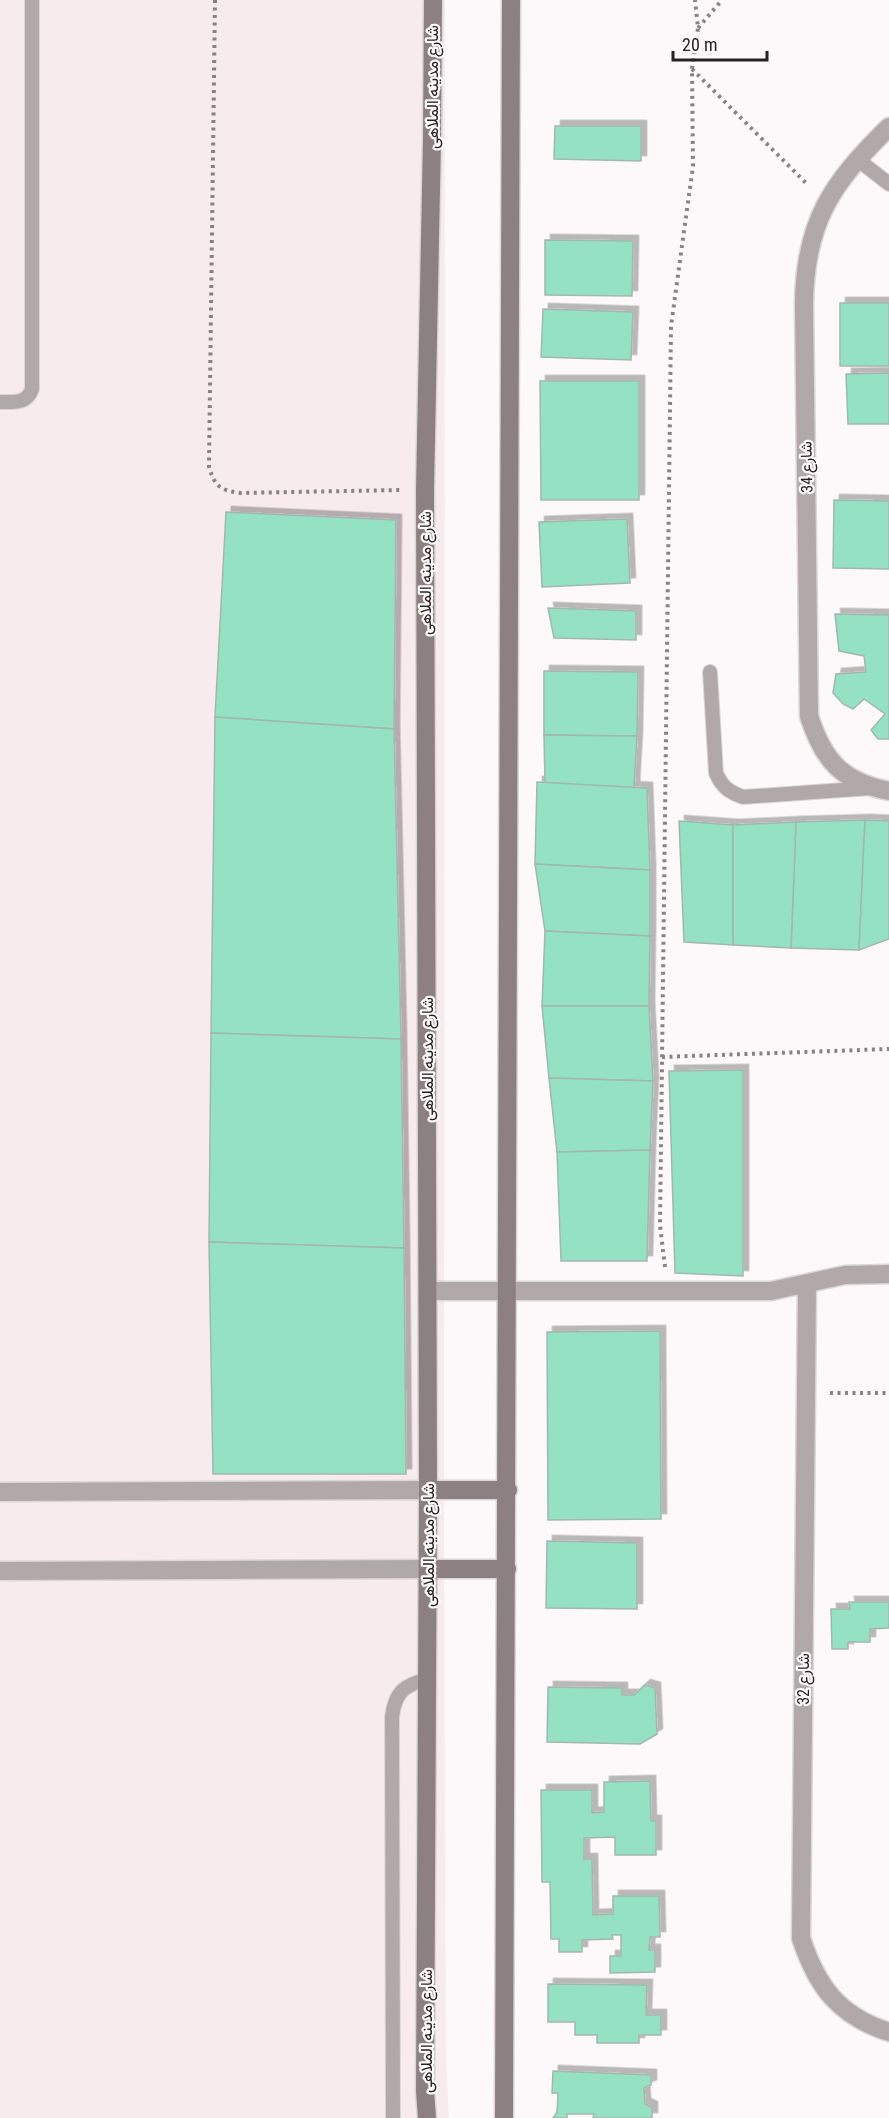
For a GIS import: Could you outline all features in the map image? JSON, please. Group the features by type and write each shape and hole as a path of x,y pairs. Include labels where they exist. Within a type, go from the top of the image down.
{"street":[{"name":"شارع مدينه الملاهى","path":"427,2118 425,2091 428,1291 425,489 433,0"},
{"path":"504,2118 508,1490 511,0"},
{"name":"شارع 34","path":"889,127 857,159 825,203 815,227 804,278 809,716 816,740 830,761 849,777 871,788 889,791"},
{"path":"428,1291 771,1291 845,1275 889,1274"},
{"name":"شارع 32","path":"807,1284 801,1938 810,1965 825,1990 846,2011 872,2027 889,2032"},
{"path":"0,1492 508,1490"},
{"path":"0,1571 507,1569"}],"lane":[{"path":"0,402 24,401 32,389 32,0"},
{"path":"857,159 889,184"},
{"path":"710,672 716,773 726,789 743,797 871,788"},
{"path":"393,2118 393,1704 400,1692 410,1683 428,1679"}],"path":[{"path":"215,0 209,467 213,481 225,491 240,493 425,489"},
{"path":"668,1291 660,1225 671,326 693,166 692,69 698,28 695,0"},
{"path":"698,28 722,0"},
{"path":"692,69 825,203"},
{"path":"662,1057 889,1049"},
{"path":"806,1394 889,1393"}],"shaded area":[{"path":"0,0 445,0 444,1545 446,2062 449,2118 0,2118"}],"building":[{"path":"555,126 641,126 641,161 554,159"},
{"path":"545,240 633,241 632,296 545,295"},
{"path":"840,303 889,303 889,366 840,366"},
{"path":"543,309 633,312 631,360 541,357"},
{"path":"889,373 889,424 848,424 846,374"},
{"path":"540,381 639,381 639,500 541,500"},
{"path":"834,500 889,501 889,569 833,568"},
{"path":"226,512 396,520 394,729 215,717"},
{"path":"627,519 630,583 542,587 539,522"},
{"path":"548,608 636,611 636,640 554,638"},
{"path":"835,614 889,615 889,739 878,739 871,730 885,714 864,699 853,709 843,704 833,693 836,674 866,672 864,656 839,651"},
{"path":"544,671 638,672 637,736 544,735"},
{"path":"215,717 394,729 401,1039 211,1033"},
{"path":"544,735 637,736 634,788 545,783"},
{"path":"537,782 647,788 650,870 535,864"},
{"path":"865,820 859,950 791,948 796,822"},
{"path":"865,820 889,821 889,939 859,950"},
{"path":"679,821 733,825 733,945 684,942"},
{"path":"796,822 791,948 733,945 733,825"},
{"path":"535,864 650,870 650,936 545,931"},
{"path":"545,931 650,936 649,1006 542,1006"},
{"path":"542,1006 649,1006 653,1081 549,1078"},
{"path":"211,1033 401,1039 404,1248 209,1242"},
{"path":"743,1070 743,1276 675,1273 669,1071"},
{"path":"549,1078 653,1081 650,1150 557,1152"},
{"path":"650,1150 647,1261 561,1261 557,1152"},
{"path":"209,1242 404,1248 406,1474 213,1474"},
{"path":"660,1331 661,1519 548,1520 547,1332"},
{"path":"547,1541 637,1543 637,1609 546,1608"},
{"path":"849,1602 889,1602 889,1628 870,1629 870,1642 848,1642 848,1649 832,1649 831,1609 850,1609"},
{"path":"645,1685 655,1688 657,1734 640,1744 547,1742 548,1687 622,1688 622,1695 634,1695"},
{"path":"650,1781 651,1821 656,1821 656,1855 615,1855 615,1837 584,1838 584,1859 592,1859 593,1915 613,1914 613,1896 659,1896 660,1937 650,1937 649,1950 655,1950 655,1972 610,1973 610,1956 621,1956 621,1935 612,1935 613,1939 582,1940 582,1952 559,1952 559,1939 551,1939 550,1882 542,1882 541,1790 592,1790 592,1813 604,1812 604,1782"},
{"path":"548,1984 647,1985 646,2015 661,2015 661,2035 639,2035 639,2043 597,2043 597,2035 575,2035 575,2022 548,2022"},
{"path":"553,2071 651,2075 651,2085 644,2088 645,2104 652,2107 652,2118 593,2118 594,2114 567,2114 567,2118 553,2118 557,2112 558,2093 552,2093"}]}
